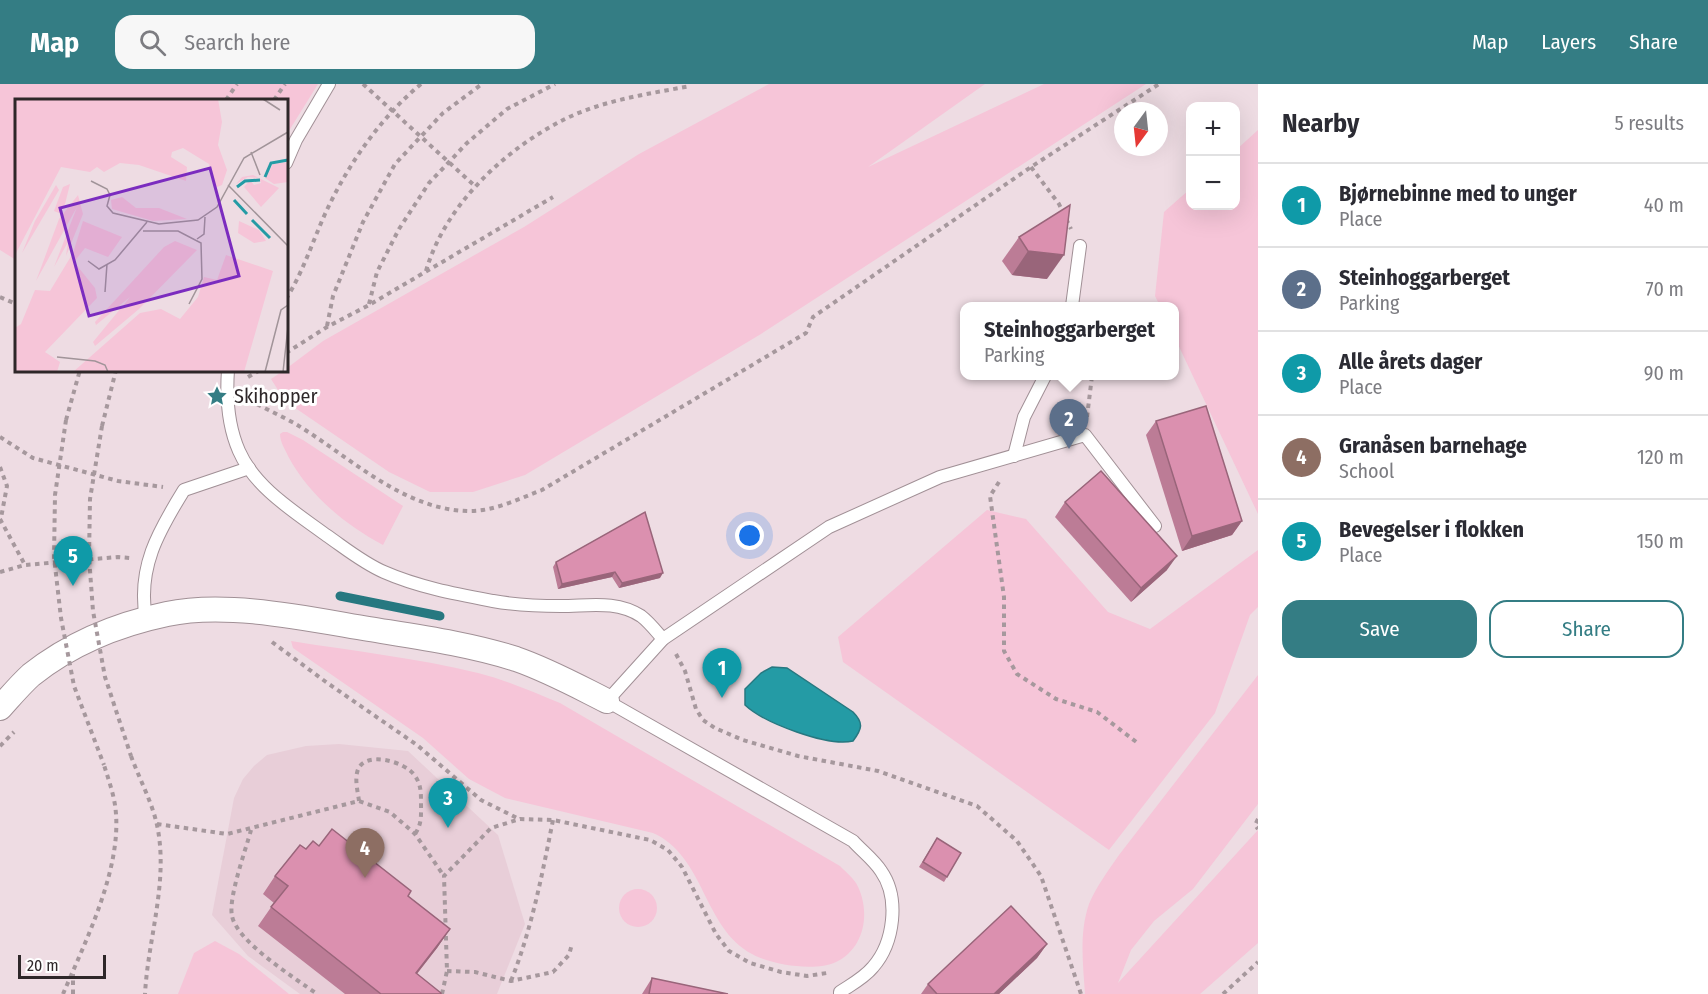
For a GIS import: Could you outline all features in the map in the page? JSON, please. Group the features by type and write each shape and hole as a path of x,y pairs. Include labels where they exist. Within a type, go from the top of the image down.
{"street":[{"path":"0,708 31,676 74,647 125,624 168,613 201,610 256,612 431,639 484,650 517,659 558,676 607,701"}],"lane":[{"path":"288,159 306,122 329,84"},
{"path":"1073,302 1080,246"},
{"path":"228,372 227,389 232,429 239,451 249,468 287,506 356,556 381,571 431,588 494,601 529,606 598,604 614,606 639,615 663,639"},
{"path":"1014,456 1024,417 1042,380"},
{"path":"840,994 862,978 874,965 885,947 891,927 892,911 890,891 882,872 853,841 607,701 663,639 830,527 940,477 1085,435 1155,526"},
{"path":"146,619 142,597 149,560 156,539 184,490 249,468"}],"path":[{"path":"227,99 237,84"},
{"path":"275,99 285,84"},
{"path":"363,84 476,187"},
{"path":"288,296 300,276 326,213 360,152 421,84"},
{"path":"327,327 333,296 363,222 396,164 443,113 482,84"},
{"path":"369,305 377,272 399,229 429,183 448,162 507,109 555,84"},
{"path":"227,389 293,423 382,482 416,499 443,509 470,511 501,506 542,490 806,333 813,317 1031,167 1159,84"},
{"path":"426,271 432,250 453,216 476,187 524,143 567,118 621,100 690,86"},
{"path":"288,352 553,197"},
{"path":"0,297 15,304"},
{"path":"63,994 94,920 115,854 115,806 104,765 74,686 61,618 54,557 55,495 66,420 79,372"},
{"path":"116,372 102,426 90,499 89,557 93,611 105,677 131,756 157,824 160,854 159,888 146,966 144,994"},
{"path":"1085,435 1091,380"},
{"path":"0,436 33,458 118,482 184,490"},
{"path":"1014,456 990,496 1004,597 1004,651 1017,674 1056,699 1097,712 1139,744"},
{"path":"0,467 7,486 1,518 25,565"},
{"path":"1,573 25,565 118,557 149,560"},
{"path":"256,612 258,628 288,655 393,726 481,800 520,819"},
{"path":"663,639 685,670 696,709 703,720 715,728 743,740 798,756 878,771 977,806 1017,841 1041,876 1081,994"},
{"path":"96,664 105,658"},
{"path":"70,682 79,676"},
{"path":"0,746 14,731"},
{"path":"359,801 357,773 359,766 367,760 387,761 407,767 415,775 421,789 421,825 415,834"},
{"path":"157,824 227,834 359,801 390,812 415,834 444,876 447,971 442,994"},
{"path":"444,876 491,828 520,819 553,820 650,840 668,850 682,867 716,934 729,951 750,963 781,972 807,976 832,971"},
{"path":"1258,819 1255,825 1258,829"},
{"path":"511,981 526,944 553,820"},
{"path":"251,829 232,903 232,917 246,941 317,994"},
{"path":"447,971 475,972 511,981 553,972 569,955 572,944"},
{"path":"1223,994 1258,962"},
{"path":"73,970 73,994"}],"shaded area":[{"path":"0,84 318,84 288,132 288,99 15,99 15,259 0,250"},
{"path":"769,84 985,84 868,167 1044,84 1146,84 1118,102 1114,102 1114,105 761,334 525,475 473,492 430,492 389,472 285,401 271,379 282,372 288,372 288,367 323,341 524,227 639,154"},
{"path":"1258,130 1258,514 1179,347 1179,302 1158,302 1155,296 1164,212 1186,193 1186,210 1240,210 1240,146"},
{"path":"283,432 303,440 403,506 383,545 341,518 317,496 288,456 280,437"},
{"path":"987,510 1026,519 1108,612 1150,629 1258,550 1258,607 1250,615 1215,713 1109,850 843,662 838,637"},
{"path":"291,641 408,659 478,673 560,703 840,866 854,881 861,893 864,916 859,938 846,956 836,962 817,967 781,964 752,954 736,942 723,927 684,858 670,844 653,833 505,798 469,779 423,738 293,648"},
{"path":"1258,675 1258,804 1193,889 1154,921 1131,950 1118,983 1258,830 1258,943 1200,994 1085,994 1082,949 1084,926 1089,904 1095,891 1119,855"},
{"path":"339,744 408,751 498,835 525,924 497,994 300,994 248,956 212,915 234,798 243,779 267,755 306,746"},
{"path":"638,889 651,895 657,908 651,921 638,927 625,921 619,908 625,895"},
{"path":"215,941 239,954 289,994 178,994 194,953"}],"water":[{"path":"772,667 787,668 853,712 859,719 860,726 853,741 828,740 797,732 766,719 745,705 745,689 761,673"}],"building":[{"path":"1070,205 1064,255 1028,251 1019,237"},
{"path":"1206,406 1242,521 1192,536 1156,421"},
{"path":"1101,471 1177,556 1141,588 1065,502"},
{"path":"645,512 663,573 622,583 615,572 562,584 556,562"},
{"path":"332,829 411,891 408,896 450,929 416,973 441,994 381,994 271,907 288,886 275,876 300,845 306,849 313,841 319,846"},
{"path":"937,838 961,853 947,877 923,862"},
{"path":"1011,906 1047,944 994,994 937,994 928,984"},
{"path":"652,978 728,994 649,994"}],"waterway":[{"path":"340,596 440,616"}],"place":[{"name":"Skihopper","path":"217,396"},
{"name":"Steinhoggarberget","path":"1069,449"},
{"name":"Bevegelser i flokken","path":"73,586"},
{"name":"Bjørnebinne med to unger","path":"722,698"},
{"name":"Alle årets dager","path":"448,828"},
{"name":"Granåsen barnehage","path":"365,878"}]}
